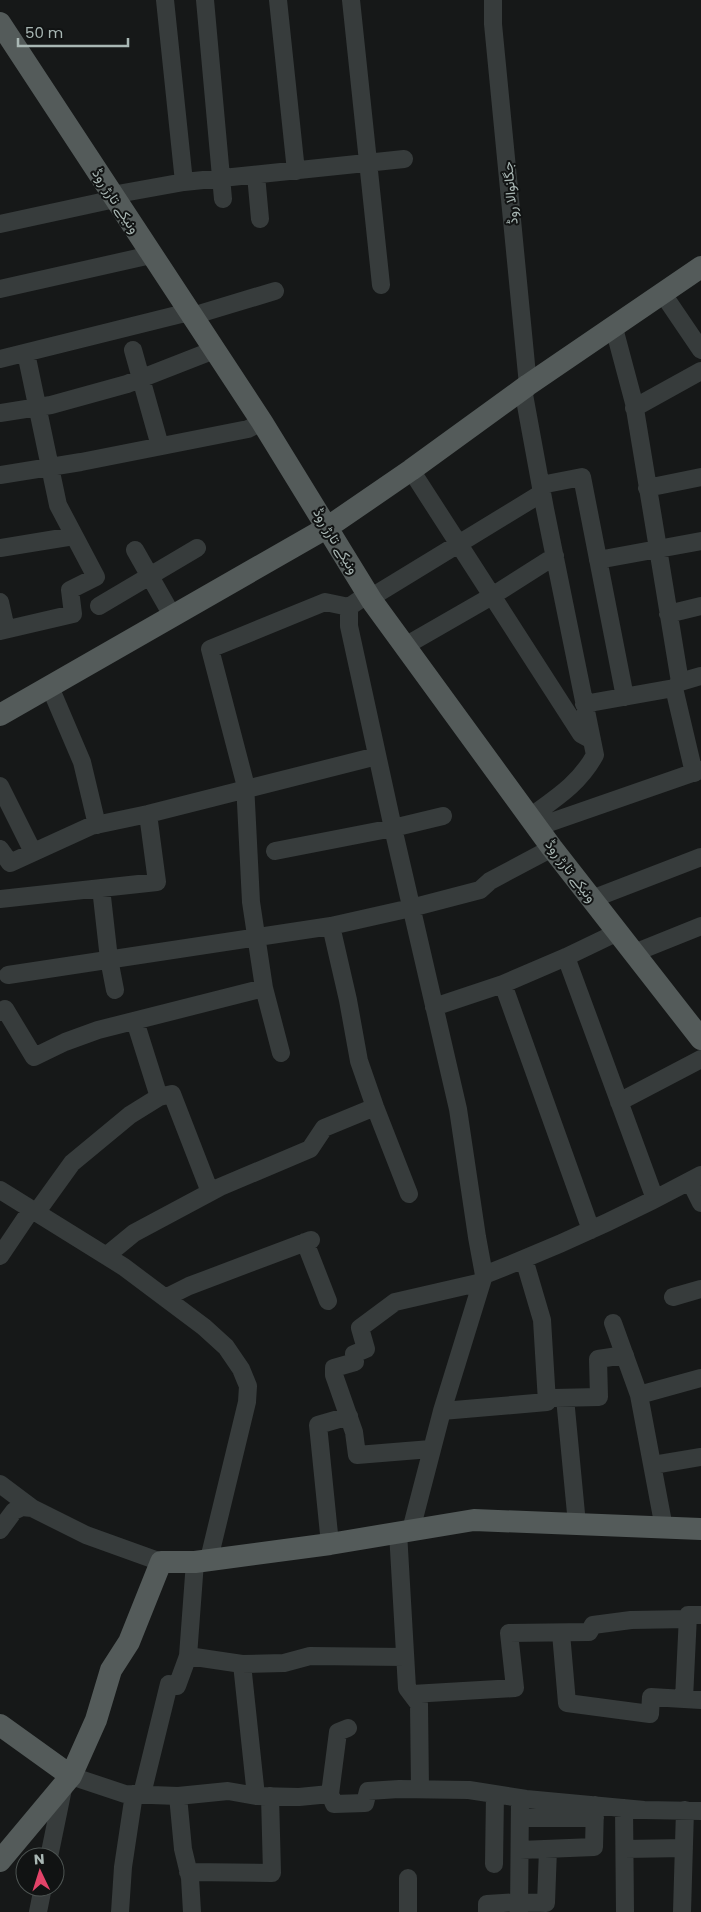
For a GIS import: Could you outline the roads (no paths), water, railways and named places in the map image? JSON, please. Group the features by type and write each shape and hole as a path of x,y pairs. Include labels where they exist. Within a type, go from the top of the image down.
{"main road":[{"name":"ونیکے تارڑ روڈ","path":"0,24 262,422 369,596 552,848 701,1039"},
{"path":"0,716 328,528 526,387 701,267"},
{"path":"0,1861 68,1780 96,1720 111,1670 128,1642 162,1562 202,1561 330,1544 474,1520 701,1530"},
{"path":"0,1725 68,1780"}],"street":[{"path":"164,0 184,182"},
{"path":"205,0 223,199"},
{"path":"278,0 296,172"},
{"path":"351,0 381,285"},
{"name":"جگانوالا روڈ","path":"493,0 494,34 526,387 542,489 594,755 588,767 571,787 533,822"},
{"path":"0,224 184,182 296,172 404,159"},
{"path":"256,175 260,219"},
{"path":"0,289 151,255"},
{"path":"0,359 191,314 275,291"},
{"path":"663,294 701,350"},
{"path":"533,822 698,771 677,685 668,614 634,408 614,328"},
{"path":"133,350 160,446"},
{"path":"0,413 38,407 118,387 214,350"},
{"path":"0,602 3,630 73,614 70,590 96,577 58,505 26,353"},
{"path":"634,408 701,372"},
{"path":"0,475 248,429 262,422"},
{"path":"411,470 581,734 592,740"},
{"path":"281,1053 264,988 251,902 246,790 210,648 325,602 349,607 458,544 542,489 582,477 624,697"},
{"path":"647,488 701,477"},
{"path":"0,548 74,536"},
{"path":"598,560 701,540"},
{"path":"99,606 197,548"},
{"path":"135,550 173,618"},
{"path":"405,646 492,596 555,556"},
{"path":"668,614 701,606"},
{"path":"349,607 349,626 377,756 458,1110 483,1278 404,1531 405,1657 407,1688 419,1704 420,1789"},
{"path":"584,704 677,685 701,676"},
{"path":"50,687 82,762 97,825"},
{"path":"0,849 10,863 97,825 246,790 377,756"},
{"path":"0,786 33,852"},
{"path":"0,899 157,882 148,814"},
{"path":"275,851 393,828 443,816"},
{"path":"8,975 331,926 411,908 480,890 490,881 552,848"},
{"path":"592,899 701,857"},
{"path":"101,888 109,959 115,990"},
{"path":"331,926 348,1000 359,1061 409,1194"},
{"path":"634,953 701,926"},
{"path":"434,1007 503,984 566,958 618,932"},
{"path":"566,958 656,1199"},
{"path":"503,984 591,1230"},
{"path":"0,1012 5,1009 34,1057 65,1042 98,1030 264,988"},
{"path":"135,1021 159,1098"},
{"path":"619,1102 701,1058"},
{"path":"0,1256 72,1163 130,1116 159,1098 172,1094 210,1192"},
{"path":"106,1256 134,1233 210,1192 310,1149 324,1128 375,1107"},
{"path":"431,1448 357,1455 354,1432 334,1376 334,1368 356,1362 354,1354 366,1349 360,1328 395,1302 483,1278 591,1230 696,1178 701,1203"},
{"path":"0,1190 124,1267 204,1327 226,1347 241,1369 248,1386 247,1402 202,1561 188,1656 177,1686 169,1684 138,1794 123,1867 120,1912"},
{"path":"165,1298 189,1286 308,1241 328,1301"},
{"path":"442,1411 548,1402 542,1320 524,1260"},
{"path":"673,1297 701,1289"},
{"path":"613,1323 639,1396 664,1528"},
{"path":"547,1398 599,1396 598,1360 624,1355"},
{"path":"639,1396 701,1378"},
{"path":"565,1398 577,1524"},
{"path":"330,1544 318,1425 349,1416"},
{"path":"653,1465 701,1457"},
{"path":"0,1484 32,1508 86,1535 162,1562"},
{"path":"0,1530 14,1511 22,1507 32,1508"},
{"path":"412,1694 515,1688 509,1633 589,1632 593,1625 631,1620 694,1617 692,1699 651,1697 650,1714 567,1703 561,1633"},
{"path":"188,1656 242,1664 284,1663 310,1656 405,1657"},
{"path":"188,1872 272,1873 263,1796 242,1664"},
{"path":"348,1728 338,1732 330,1794 334,1804 365,1803 368,1791 469,1790 595,1812"},
{"path":"51,1847 68,1780 125,1794 178,1796 228,1791 263,1796 330,1794"},
{"path":"494,1794 494,1864"},
{"path":"178,1796 192,1912"},
{"path":"519,1907 520,1798"},
{"path":"520,1818 624,1808 693,1810 684,1848 682,1912"},
{"path":"624,1808 625,1912"},
{"path":"520,1850 594,1847 595,1812"},
{"path":"624,1849 684,1848"},
{"path":"487,1912 487,1904 519,1907 546,1903 548,1849"},
{"path":"408,1878 408,1912"},
{"path":"38,1912 41,1897"}]}
